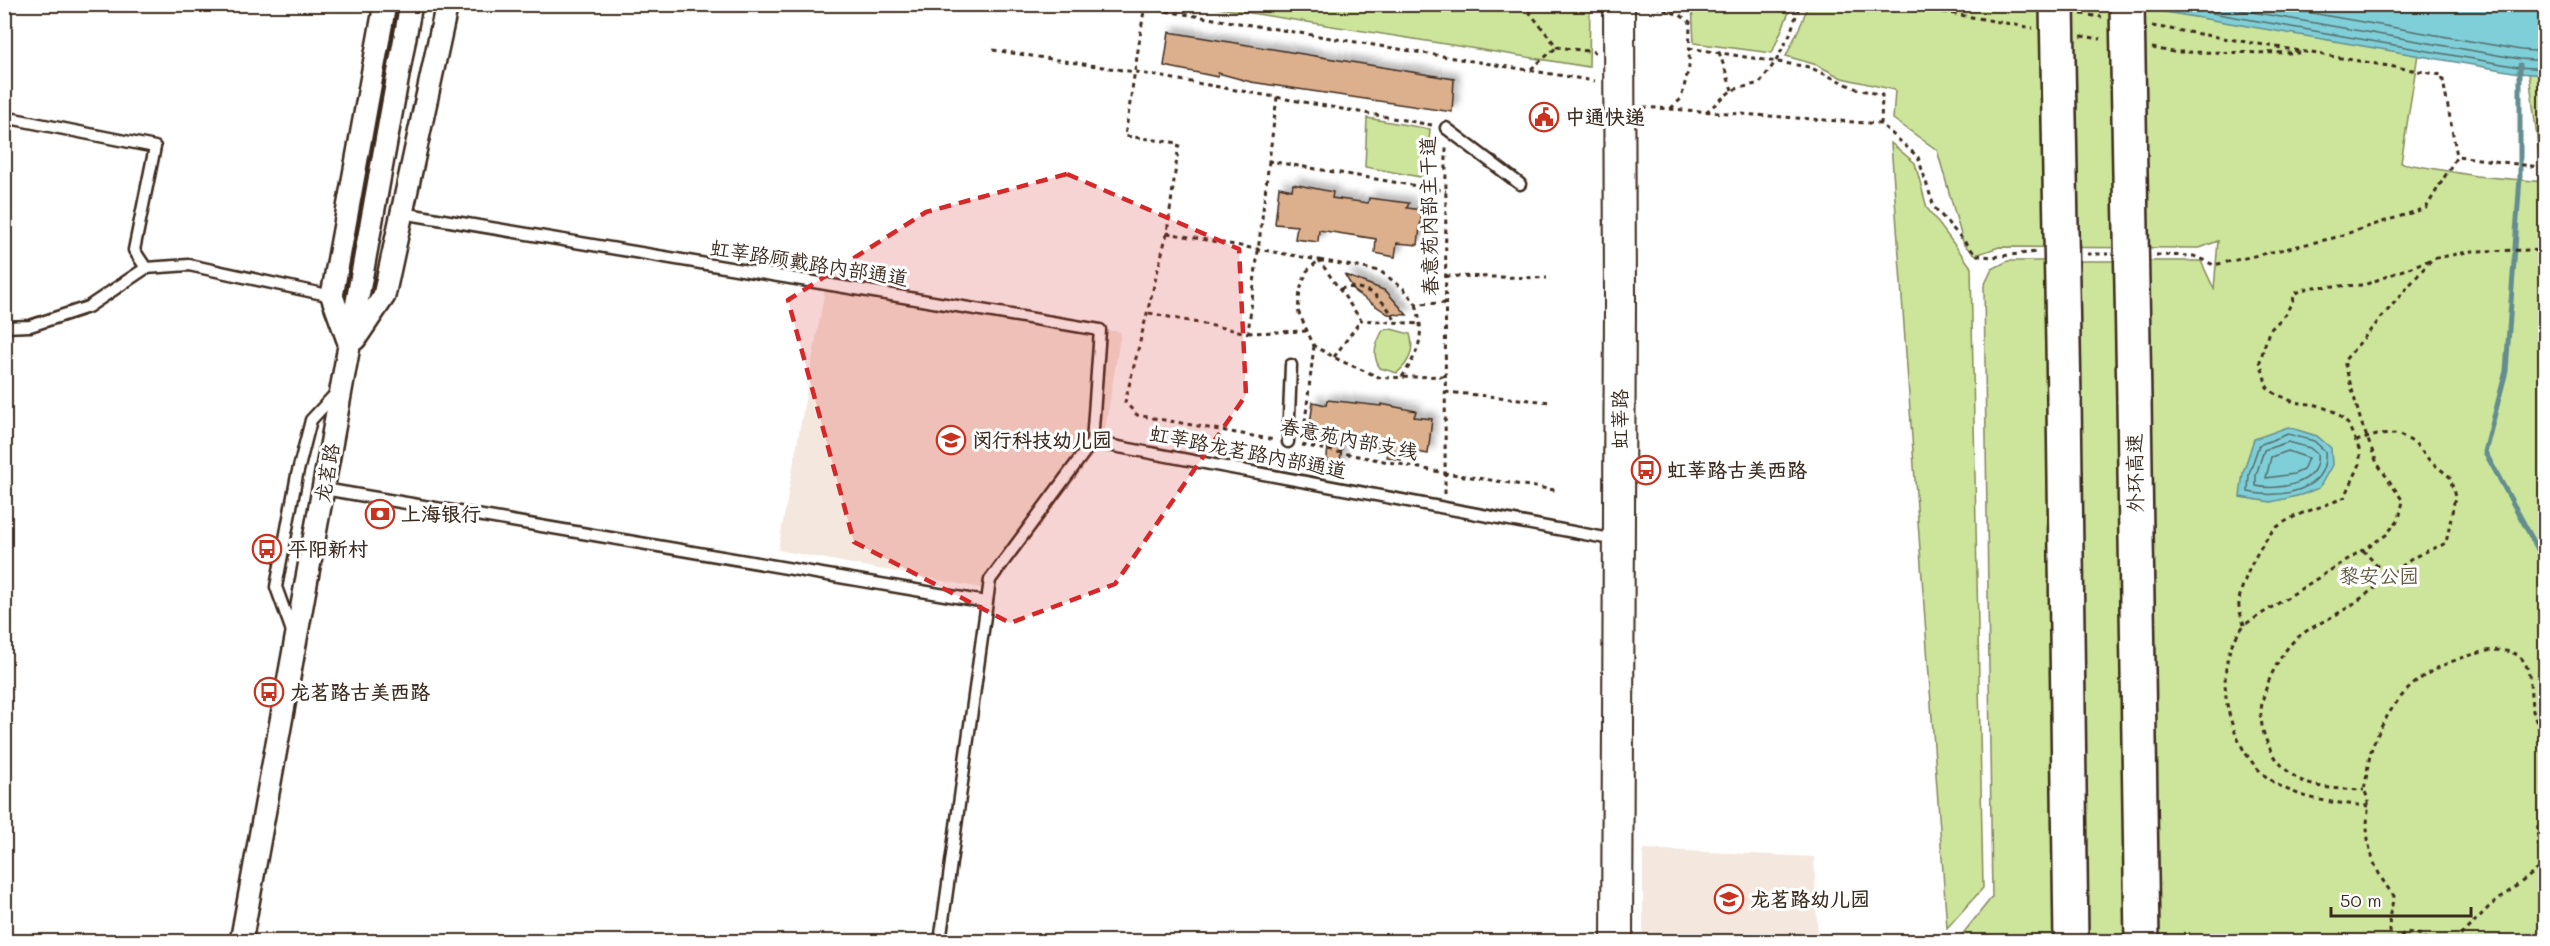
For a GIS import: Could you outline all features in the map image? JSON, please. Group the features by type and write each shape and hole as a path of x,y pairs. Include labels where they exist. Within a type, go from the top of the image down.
{"highway":[{"path":"2055,8 2064,400 2071,942"},
{"name":"外环高速","path":"2125,16 2134,400 2142,942"}],"street":[{"path":"350,346 332,296 385,4"},
{"name":"龙茗路","path":"241,942 411,4"},
{"path":"350,346 384,296 447,4"},
{"path":"1605,4 1607,264 1620,302"},
{"name":"虹莘路","path":"1617,942 1619,4"},
{"path":"1620,302 1635,266 1630,4"}],"lane":[{"path":"4,117 155,147 134,250 146,268"},
{"path":"1446,128 1520,184"},
{"name":"虹莘路顾戴路内部通道","path":"402,213 1100,330 1092,442"},
{"path":"4,327 30,326 88,307 146,268 189,265 332,296"},
{"path":"1288,442 1291,365"},
{"path":"296,641 276,587 297,475 311,420 342,386"},
{"path":"940,942 990,580 1092,442 1104,438"},
{"name":"虹莘路龙茗路内部通道","path":"1092,442 1619,540"},
{"path":"324,489 986,602"}],"path":[{"path":"1122,4 1606,82"},
{"path":"1523,4 1557,47 1606,54"},
{"path":"1658,4 1659,8 1680,15 1690,22 1689,68 1681,99 1669,110"},
{"path":"1705,112 1732,90 1760,82 1776,61 1790,34 1800,4"},
{"path":"2026,4 2125,16 2442,75 2457,156"},
{"path":"1145,6 1125,136 1179,143 1167,233 1149,313 1248,333 1306,331"},
{"path":"1530,70 1557,47"},
{"path":"1689,48 1809,67 1857,89 1882,95 1881,124"},
{"name":"春意苑内部主干道","path":"993,50 1135,72 1446,128 1445,508"},
{"path":"1719,52 1732,90"},
{"path":"1248,333 1277,97"},
{"path":"1269,161 1446,191"},
{"path":"2512,164 2546,168"},
{"path":"1167,233 1380,271 1404,289 1416,304 1421,324 1420,345 1402,377"},
{"path":"2244,625 2238,604 2241,589 2274,529 2293,517 2344,497 2360,464 2360,451 2348,424 2335,412 2317,405 2294,402 2274,393 2267,387 2260,361 2269,331 2286,314 2296,293 2310,287 2364,285 2432,259 2472,251 2533,250 2546,253"},
{"path":"2368,806 2319,801 2301,796 2278,785 2258,770 2235,730 2228,705 2225,674 2232,645 2244,625 2386,535 2399,519 2403,501 2377,463 2344,361 2432,259"},
{"path":"1319,260 1361,320"},
{"path":"1319,260 1307,271 1300,290 1298,312 1314,346 1381,378 1446,376"},
{"path":"1446,276 1547,278"},
{"path":"1340,289 1353,287 1374,294 1387,304 1396,322"},
{"path":"1416,304 1446,303"},
{"name":"春意苑内部支线","path":"1149,313 1125,402 1137,415 1445,473 1555,489"},
{"path":"1361,320 1421,324"},
{"path":"1333,357 1361,320"},
{"path":"1305,423 1314,346"},
{"path":"1445,392 1551,402"},
{"path":"2356,441 2367,437 2397,434 2415,443 2430,461 2450,477 2455,497 2452,522 2446,543 2410,560 2348,608 2302,633 2288,647 2271,678 2261,712 2263,730 2269,746 2284,770 2309,784 2364,790"},
{"path":"2363,550 2387,577"},
{"path":"2392,942 2390,918 2394,896 2380,879 2370,853 2367,827 2369,798 2364,790 2372,747 2397,700 2425,675 2442,665 2487,650 2508,651 2520,657 2528,667 2533,712 2546,741"},
{"path":"2546,808 2537,828 2541,867 2546,874"},
{"path":"2454,942 2489,907 2541,867"},
{"path":"2392,942 2406,932 2423,935 2427,942"}],"highlighted area":[{"path":"1067,174 1239,249 1246,395 1115,584 1010,623 854,542 788,300 926,212"}],"shaded area":[{"name":"闵行科技幼儿园","path":"825,289 1121,332 1103,442 992,590 778,550"},
{"name":"龙茗路幼儿园","path":"1643,849 1814,857 1818,941 1643,941"}],"green space":[{"path":"1692,4 1792,5 1772,53 1694,43"},
{"path":"1200,5 1590,5 1589,67"},
{"name":"黎安公园","path":"1808,5 2125,5 2418,54 2401,163 2476,176 2545,182 2545,941 1957,941 1992,897 1984,286 1992,269 2008,261 2201,261 2214,289 2218,241 2200,248 1999,247 1976,255 1964,245 1937,150 1893,119 1895,90 1842,78 1817,65 1786,56"},
{"path":"2529,73 2545,75 2545,155 2539,154"},
{"path":"1367,118 1430,129 1426,178 1365,167"},
{"path":"1891,143 1915,163 1927,208 1971,267 1983,888 1947,928"},
{"path":"1391,329 1410,334 1412,345 1405,365 1397,373 1380,368 1375,354 1383,330"}],"water":[{"path":"2125,5 2545,5 2545,75 2519,73"},
{"path":"2288,427 2317,436 2331,448 2332,465 2319,488 2271,502 2240,497 2243,473 2254,439"}],"building":[{"path":"1169,32 1454,79 1452,112 1251,82 1218,73 1218,77 1164,66"},
{"path":"1293,184 1333,192 1332,198 1368,203 1369,198 1409,203 1407,208 1422,210 1418,245 1397,243 1395,257 1375,253 1376,239 1319,230 1318,242 1295,239 1297,226 1275,224 1279,187 1292,190"},
{"path":"1345,275 1386,291 1407,315 1388,314 1355,292"},
{"path":"1327,400 1381,406 1381,404 1416,411 1414,417 1432,419 1428,454 1402,450 1401,460 1387,457 1388,449 1343,440 1339,468 1326,466 1329,437 1309,432 1313,402 1326,405"}],"waterway":[{"path":"2520,65 2520,178 2506,371 2485,452 2546,564"}],"place":[{"name":"中通快递","path":"1544,117"},
{"name":"闵行科技幼儿园","path":"951,440"},
{"name":"虹莘路古美西路","path":"1646,470"},
{"name":"上海银行","path":"380,514"},
{"name":"平阳新村","path":"267,549"},
{"name":"龙茗路古美西路","path":"269,692"},
{"name":"龙茗路幼儿园","path":"1729,899"}]}
